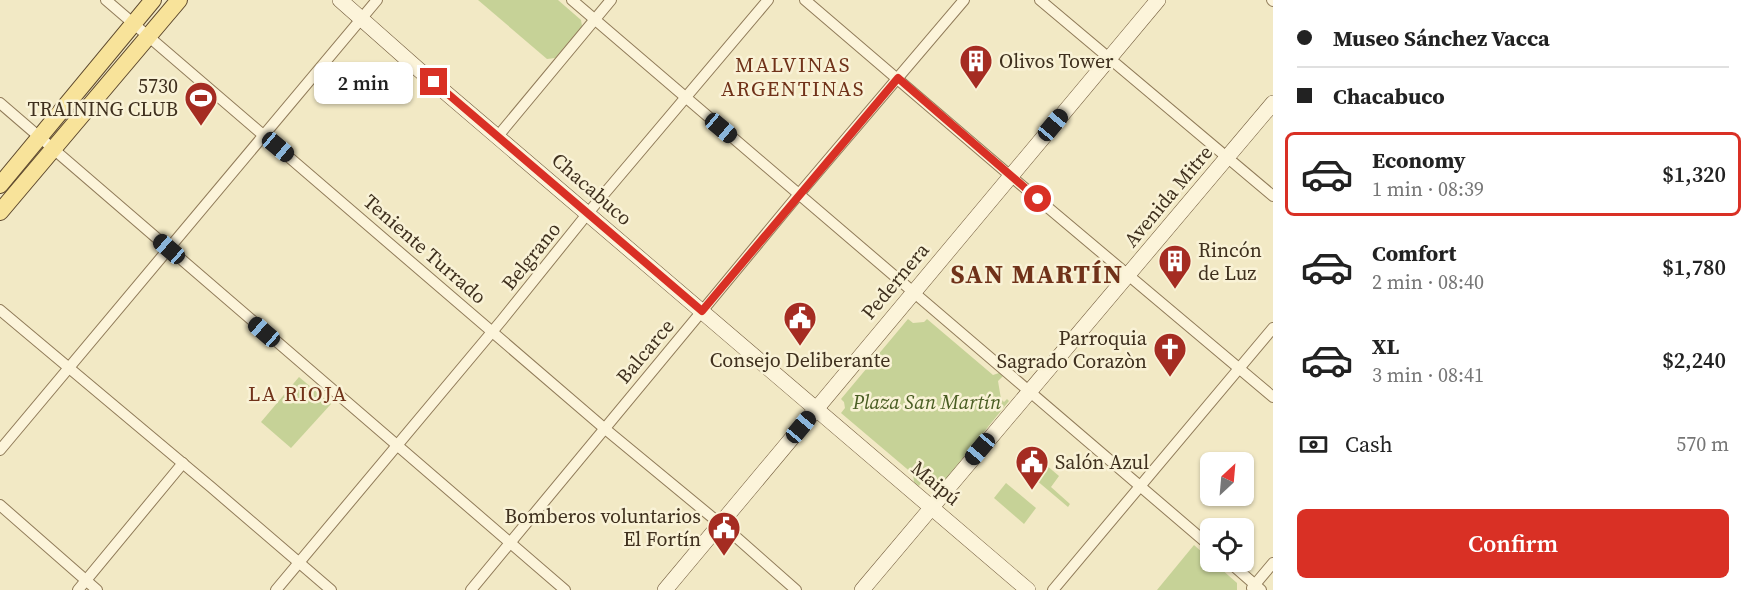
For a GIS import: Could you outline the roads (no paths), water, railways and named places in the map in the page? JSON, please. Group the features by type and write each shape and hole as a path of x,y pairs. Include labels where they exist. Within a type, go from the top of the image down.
{"main road":[{"path":"0,185 153,0"},
{"path":"0,212 179,0"}],"street":[{"name":"Teniente Turrado","path":"106,0 796,590"},
{"name":"Chacabuco","path":"340,0 816,409"},
{"path":"0,450 377,0"},
{"path":"572,0 1200,537"},
{"path":"498,136 611,0"},
{"name":"Belgrano","path":"276,590 588,213 768,0"},
{"path":"806,0 1010,176 1273,397"},
{"name":"Balcarce","path":"471,590 799,194 964,0"},
{"path":"1040,0 1273,196"},
{"name":"Pedernera","path":"665,590 1158,0"},
{"path":"0,103 565,590"},
{"name":"Avenida Mitre","path":"862,590 1273,104"},
{"path":"0,310 331,590"},
{"path":"1053,590 1273,328"},
{"name":"Maipú","path":"816,409 1028,590"},
{"path":"78,590 183,463"},
{"path":"0,505 97,590"},
{"path":"1239,572 1256,588 1273,563"}],"place":[{"name":"Olivos Tower","path":"976,90"},
{"name":"5730 TRAINING CLUB","path":"201,127"},
{"name":"Rincón de Luz","path":"1175,290"},
{"name":"Consejo Deliberante","path":"800,347"},
{"name":"Parroquia Sagrado Corazòn","path":"1170,378"},
{"name":"Salón Azul","path":"1032,491"},
{"name":"Bomberos voluntarios El Fortín","path":"724,557"}],"district":[{"name":"MALVINAS ARGENTINAS","path":"793,76"},
{"name":"SAN MARTÍN","path":"1037,274"},
{"name":"LA RIOJA","path":"298,393"}],"park label":[{"name":"Plaza San Martín","path":"927,402"}]}
